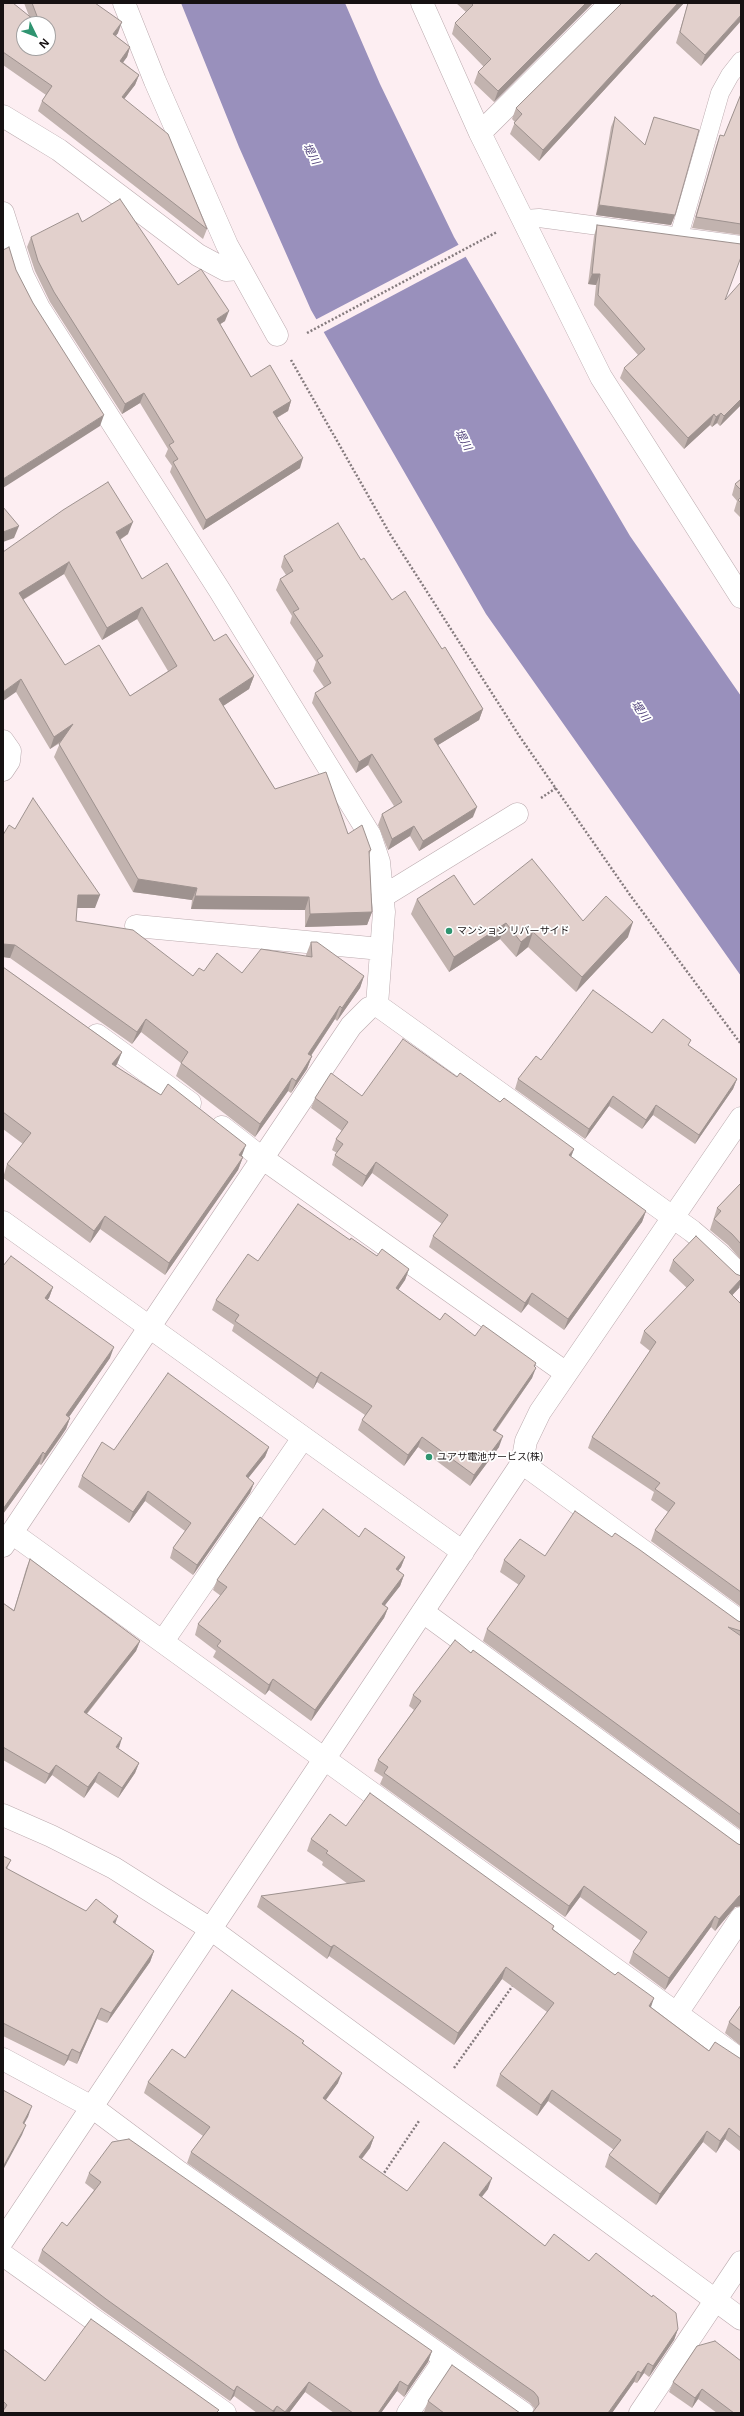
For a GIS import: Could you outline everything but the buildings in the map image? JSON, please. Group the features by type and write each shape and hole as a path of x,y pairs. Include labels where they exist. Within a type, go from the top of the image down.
{"street":[{"path":"124,3 155,82 227,245 277,335"},
{"path":"422,3 480,132 601,376 741,597"},
{"path":"480,132 611,3"},
{"path":"3,116 59,150 198,255 226,270 240,269"},
{"path":"3,214 23,276 39,308 220,591 370,835 379,862 384,912 377,1005"},
{"path":"3,741 10,751 9,761 3,770"},
{"path":"382,897 517,814"},
{"path":"136,926 381,949"},
{"path":"377,1005 369,1008 357,1018 7,1540 163,1641 741,2060"},
{"path":"377,1005 673,1219 719,1254 741,1276"},
{"path":"78,1022 173,1089 262,1158 566,1373"},
{"path":"3,2240 327,1759 522,1463 526,1440 540,1412 741,1118"},
{"path":"3,1222 463,1552"},
{"path":"163,1641 303,1438"},
{"path":"522,1463 741,1622"},
{"path":"423,1612 741,1845"},
{"path":"3,1815 51,1836 114,1868 212,1930 741,2319"},
{"path":"678,2013 741,1918"},
{"path":"3,2059 92,2107 178,2172 523,2413"},
{"path":"3,2255 225,2413"},
{"path":"640,2413 741,2262"},
{"path":"408,2413 445,2359"}],"lane":[{"path":"679,236 720,93 730,75 741,61"},
{"path":"524,219 539,218 741,245"}],"path":[{"path":"300,336 499,231"},
{"path":"277,335 390,534 520,737 630,895 741,1044"},
{"path":"454,2068 519,1977"},
{"path":"380,2179 419,2122"}],"water":[{"name":"堤川","path":"181,3 345,3 380,84 454,237 630,536 741,696 741,976 486,614 311,310 239,147"}],"pier":[{"path":"460,244 467,256 322,333 315,320"}],"place":[{"name":"マンション リバーサイド","path":"449,931"},
{"name":"ユアサ電池サービス(株)","path":"429,1457"}]}
